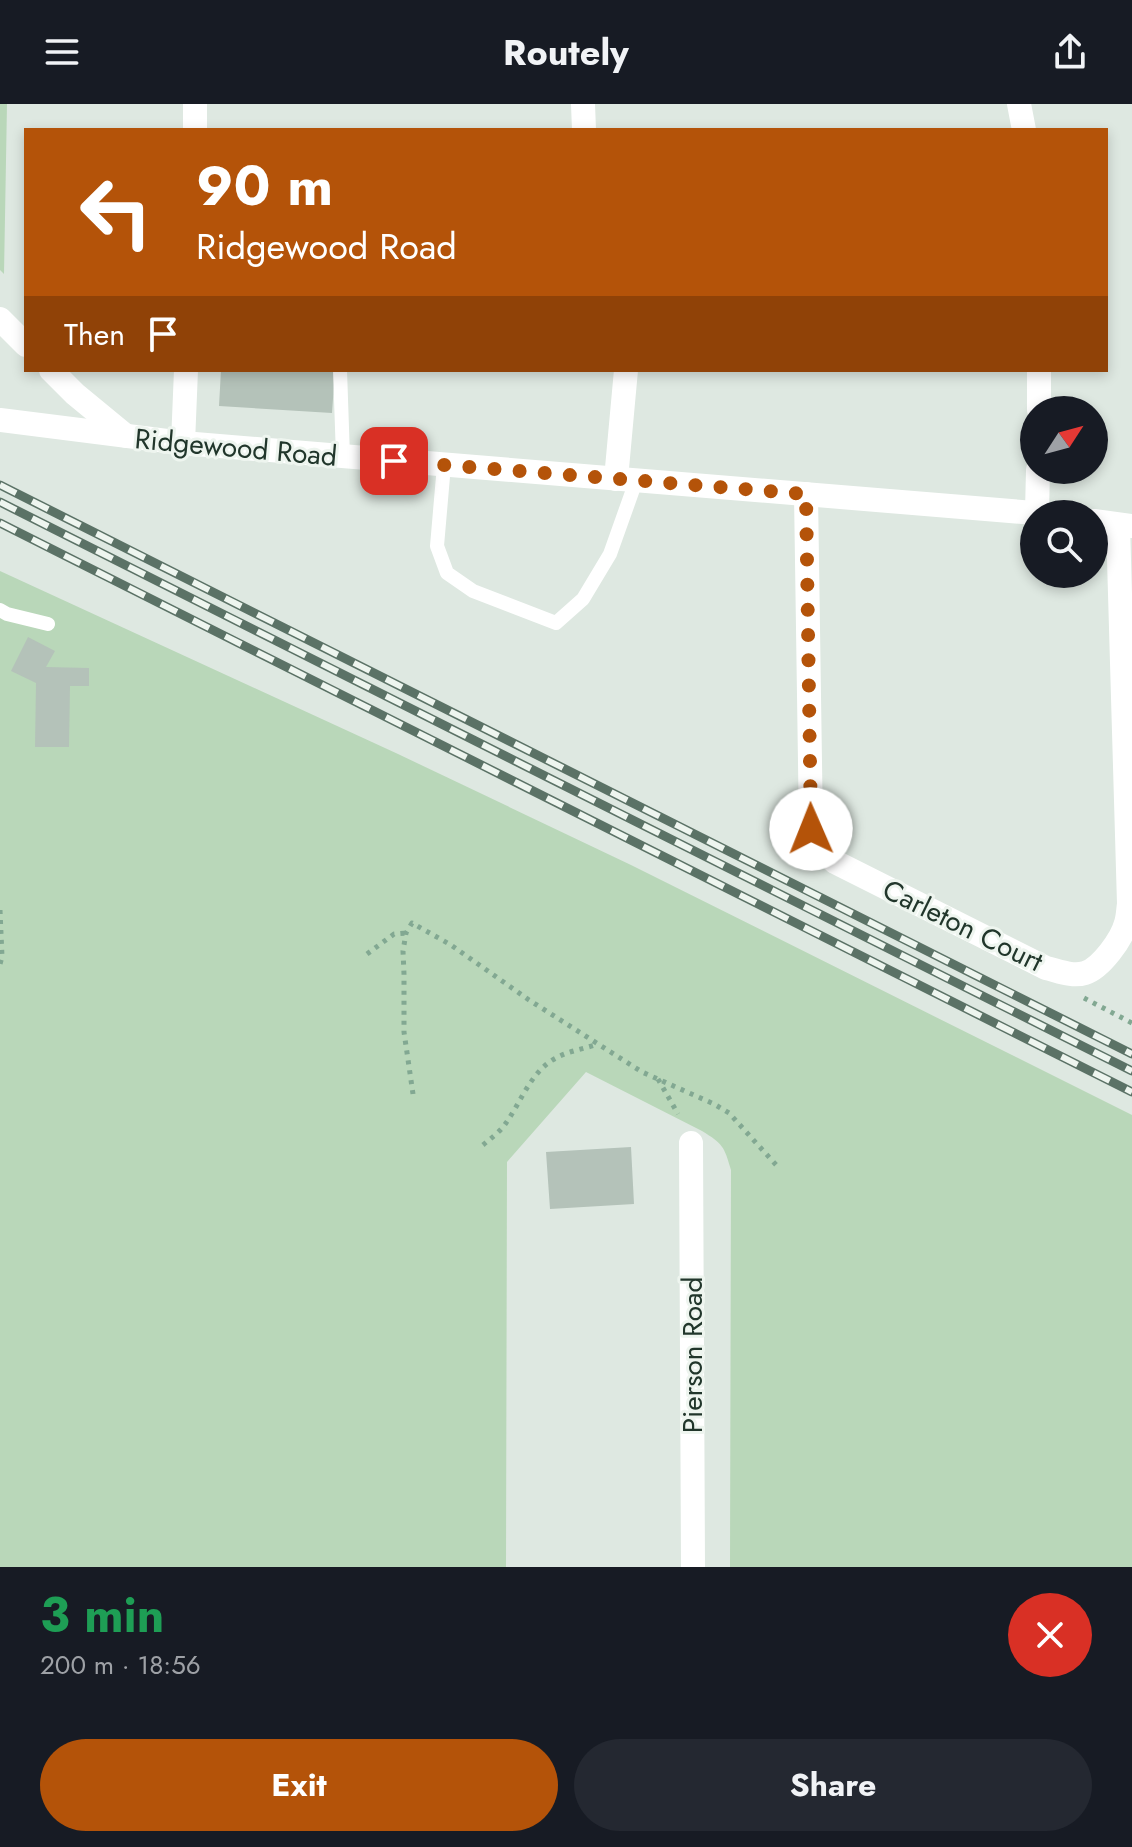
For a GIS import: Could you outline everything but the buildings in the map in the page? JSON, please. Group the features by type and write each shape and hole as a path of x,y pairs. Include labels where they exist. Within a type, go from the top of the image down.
{"street":[{"path":"195,104 195,128"},
{"path":"583,104 584,128"},
{"path":"1019,104 1024,128"},
{"path":"0,319 24,343"},
{"path":"53,372 126,436"},
{"path":"183,443 186,372"},
{"path":"626,372 626,480"},
{"path":"1039,372 1039,396"},
{"name":"Ridgewood Road","path":"0,420 183,443 1020,511"},
{"name":"Carleton Court","path":"806,494 811,829 819,846 835,862 1046,968 1068,974 1087,973 1102,961 1126,926 1129,904 1115,524"},
{"name":"Pierson Road","path":"691,1143 693,1567"}],"lane":[{"path":"340,372 343,457"},
{"path":"444,465 437,546 447,573 473,591 556,623 583,599 610,554 626,480"},
{"path":"0,610 48,624"}],"path":[{"path":"0,910 0,964"},
{"path":"413,1094 404,1032 403,951 406,933 412,923 642,1072 729,1113 778,1167"},
{"path":"367,954 394,934 406,933"},
{"path":"1068,974 1084,998 1132,1023"},
{"path":"483,1145 508,1121 543,1068 555,1058 599,1044"},
{"path":"657,1078 678,1114"}],"green space":[{"path":"0,104 7,104 4,274 0,270"},
{"path":"0,571 631,865 1132,1115 1132,1567 730,1567 731,1170 722,1146 709,1135 586,1072 507,1162 506,1567 0,1567"}],"railway":[{"path":"0,485 1132,1054"},
{"path":"0,502 1132,1071"},
{"path":"0,523 1132,1092"}],"route":[{"path":"394,461 806,494 811,829"}]}
